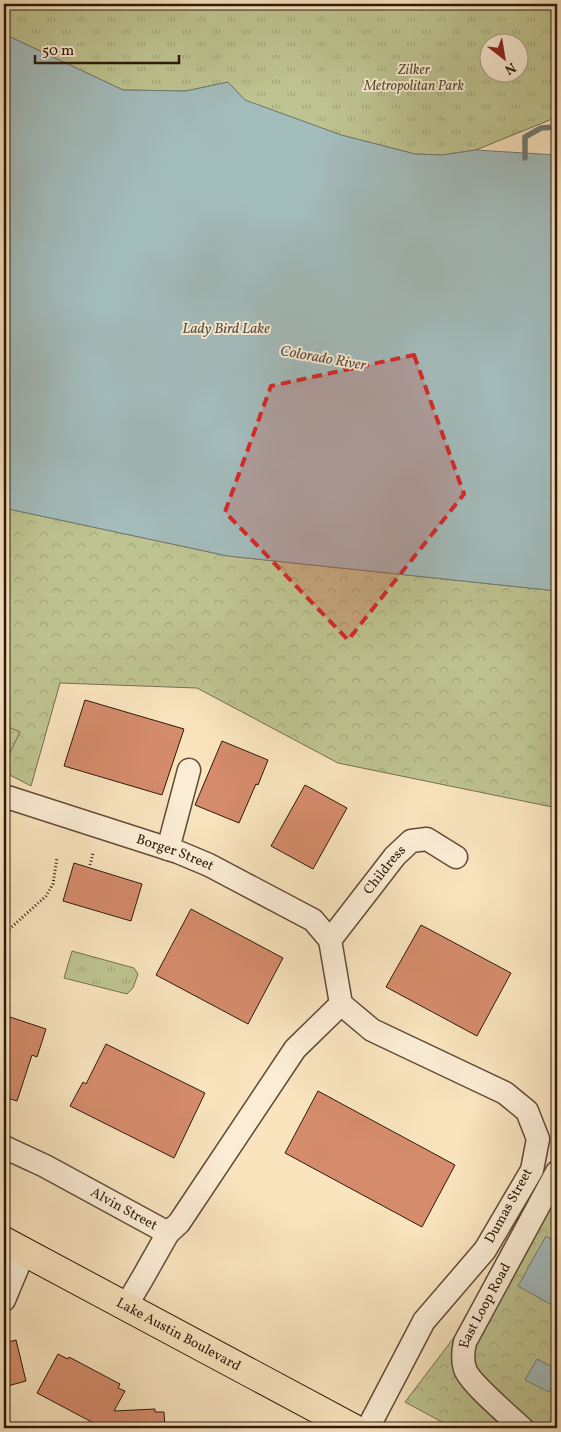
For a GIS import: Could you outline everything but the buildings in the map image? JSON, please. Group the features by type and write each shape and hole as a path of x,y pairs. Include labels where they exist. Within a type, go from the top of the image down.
{"main road":[{"name":"Lake Austin Boulevard","path":"14,1247 353,1428"}],"street":[{"path":"168,849 189,770"},
{"name":"Borger Street","path":"4,796 168,849 209,865 313,920 330,940"},
{"name":"Childress","path":"330,940 395,856 411,841 427,839 456,857"},
{"path":"168,1233 179,1223 295,1049 341,1004 330,940"},
{"name":"Dumas Street","path":"341,1004 372,1030 505,1093 527,1111 538,1139 532,1170 485,1250 424,1321 368,1428"},
{"name":"Alvin Street","path":"4,1147 45,1166 168,1233 126,1306"},
{"name":"East Loop Road","path":"522,1428 465,1372 463,1351 465,1342 557,1172"},
{"path":"4,1300 14,1247"}],"path":[{"path":"90,866 93,852"},
{"path":"4,934 46,896 53,884 57,858"},
{"path":"386,1428 400,1424 408,1428"}],"highlighted area":[{"path":"414,355 464,494 348,640 225,512 271,386"}],"green space":[{"name":"Zilker Metropolitan Park","path":"4,4 557,4 557,117 476,150 442,155 415,154 341,135 244,100 228,82 186,91 123,90 4,34"},
{"path":"4,508 228,556 557,591 557,808 338,763 197,688 60,683 31,786 4,772"},
{"path":"4,725 20,732 4,765"},
{"path":"72,951 134,968 138,974 133,988 127,994 64,978"},
{"path":"557,1178 557,1428 453,1428 405,1402 490,1290"}],"water":[{"name":"Lady Bird Lake","path":"4,34 123,90 186,91 228,82 245,100 341,135 415,154 442,155 476,150 557,155 557,591 228,556 4,508"},
{"path":"546,1236 557,1243 557,1308 518,1286"},
{"path":"537,1359 557,1369 557,1376 549,1392 525,1380"}],"waterway":[{"path":"525,158 525,137 541,128 557,127"}],"water label":[{"name":"Colorado River","path":"323,359"}]}
